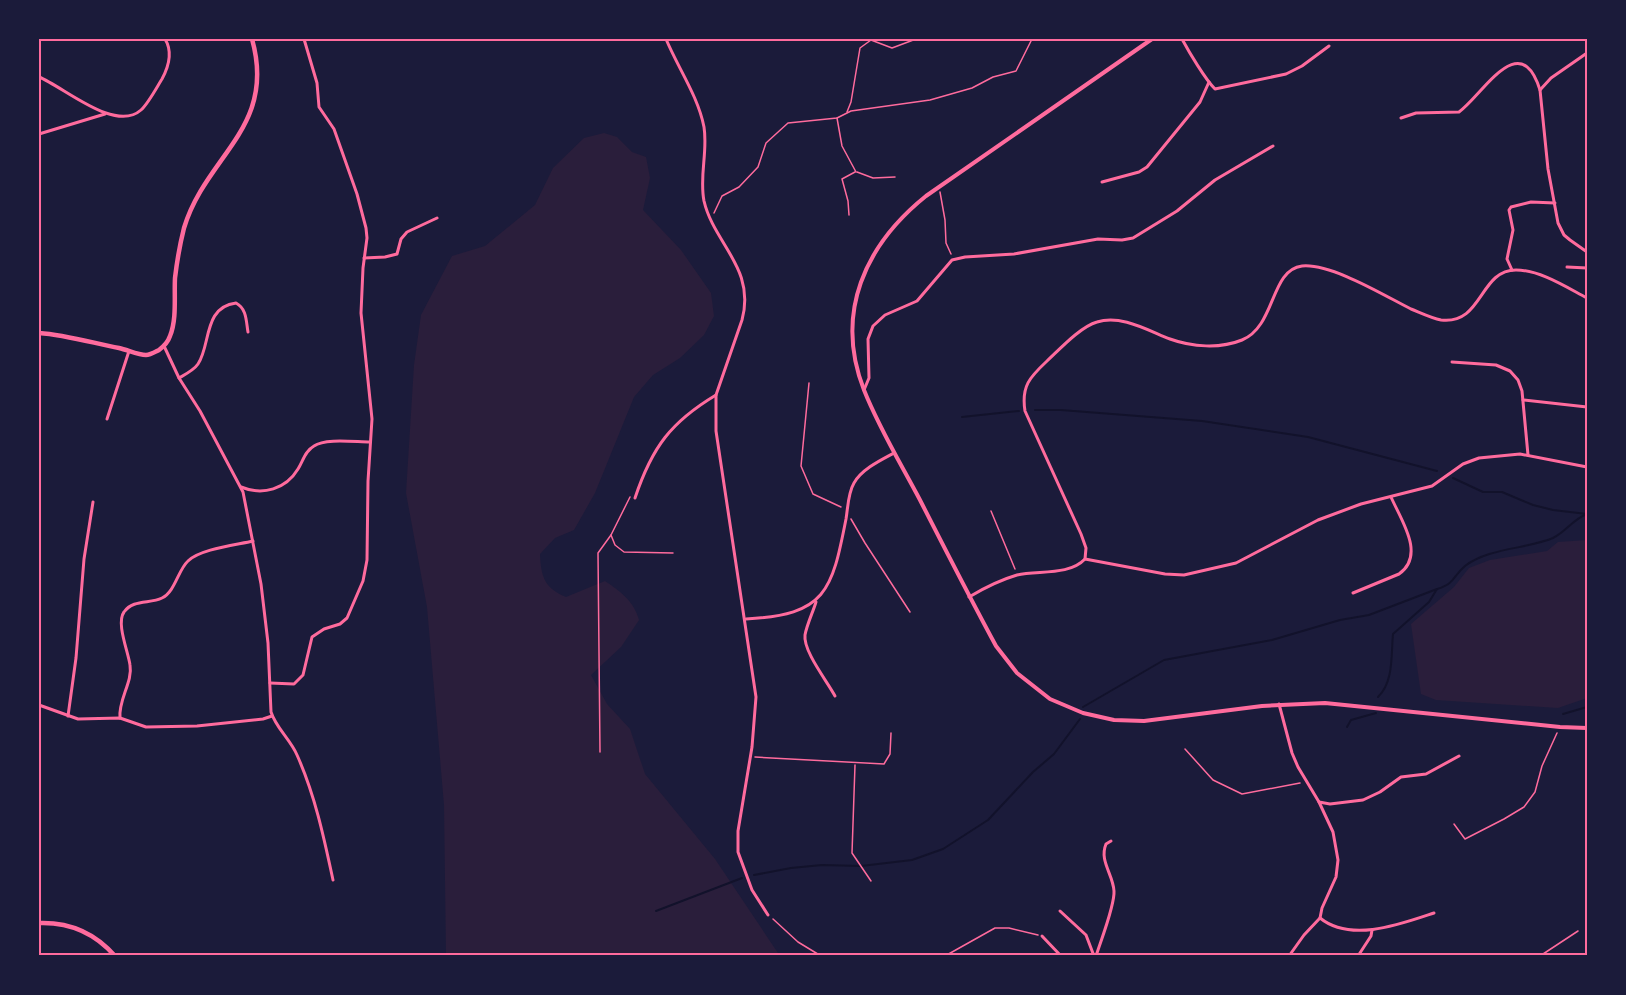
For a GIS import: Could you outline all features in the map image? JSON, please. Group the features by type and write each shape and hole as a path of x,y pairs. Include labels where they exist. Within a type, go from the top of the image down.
{"main road":[{"path":"39,333 145,355 164,346 173,326 175,276 185,227 202,190 244,125 254,104 258,63 252,39"},
{"path":"39,923 71,926 85,931 105,945 115,956"}],"street":[{"path":"39,134 105,114 128,116 140,111 166,70 170,53 169,44 165,39"},
{"path":"270,683 294,684 300,680 312,637 324,629 340,624 347,618 363,581 367,560 369,442 372,419 361,313 367,238 362,213 334,129 319,107 317,83 303,39"},
{"path":"666,39 701,116 705,142 702,168 703,193 712,219 736,262 743,284 746,307 716,395 718,454 746,619 756,697 751,756 738,831 738,852 752,890 768,915"},
{"path":"1152,39 908,211 880,243 865,269 859,289 854,321 856,360 864,390 894,453 996,646 1012,668 1050,699 1083,713 1114,720 1144,721 1279,704 1345,703 1587,728"},
{"path":"1182,39 1215,88 1286,74 1302,66 1329,46"},
{"path":"1540,90 1551,78 1587,53"},
{"path":"1401,118 1416,113 1459,111 1496,73 1513,65 1524,66 1532,70 1540,90 1548,169 1558,223 1564,235 1587,252"},
{"path":"39,77 105,114"},
{"path":"1102,182 1139,172 1147,167 1200,102 1209,82"},
{"path":"864,390 869,378 868,339 873,326 885,315 917,301 948,263 956,258 1014,254 1098,240 1132,238 1178,211 1215,180 1273,146"},
{"path":"1512,270 1507,259 1513,230 1509,216 1511,207 1531,202 1555,202"},
{"path":"364,258 397,254 401,239 407,232 438,218"},
{"path":"969,597 1017,575 1068,569 1078,566 1085,559 1086,548 1081,534 1025,411 1023,396 1028,381 1041,367 1088,326 1099,321 1115,321 1140,327 1173,340 1205,346 1239,341 1248,337 1263,322 1276,292 1289,272 1304,266 1332,272 1435,319 1454,319 1471,310 1493,280 1512,270 1544,277 1587,298"},
{"path":"1567,267 1587,268"},
{"path":"179,378 198,364 210,326 226,306 236,303 241,306 244,310 248,332"},
{"path":"164,346 179,378 200,411 241,487 246,502 268,643 272,716 292,743 305,776 321,824 333,880"},
{"path":"107,418 129,351"},
{"path":"1452,362 1496,364 1504,367 1518,380 1523,400 1528,454"},
{"path":"635,498 666,434 678,421 716,395"},
{"path":"1523,400 1587,407"},
{"path":"241,487 256,492 278,488 289,481 304,455 315,444 369,442"},
{"path":"746,619 784,616 807,608 817,600 832,577 850,493 855,480 894,453"},
{"path":"1085,559 1165,574 1188,574 1236,563 1318,520 1361,504 1432,486 1470,461 1528,454 1587,467"},
{"path":"1353,592 1399,574 1411,561 1412,552 1408,536 1391,497"},
{"path":"68,716 76,658 84,559 93,502"},
{"path":"120,718 130,666 121,621 123,613 130,606 162,598 168,594 183,566 197,555 253,541"},
{"path":"817,600 806,633 806,642 814,661 835,696"},
{"path":"1279,704 1292,753 1333,832 1338,860 1336,877 1320,918 1289,956"},
{"path":"39,705 78,719 120,718 146,727 167,728 263,719 272,716"},
{"path":"1319,802 1330,804 1363,800 1380,792 1401,777 1426,774 1459,756"},
{"path":"1095,956 1114,892 1103,857 1106,844 1112,841"},
{"path":"1060,911 1086,935 1095,956"},
{"path":"1320,918 1335,927 1349,930 1406,922 1434,913"},
{"path":"1358,956 1374,928"},
{"path":"1042,936 1060,956"}],"path":[{"path":"847,113 860,48 870,40 892,48 916,39"},
{"path":"712,219 723,196 739,187 758,167 766,143 788,123 837,117 847,113 930,100 972,88 993,77 1016,71 1032,39"},
{"path":"837,117 842,146 856,171 873,178 895,177"},
{"path":"849,215 842,178 856,171"},
{"path":"939,189 945,219 946,243 956,258"},
{"path":"809,382 801,466 813,494 847,511 910,612"},
{"path":"600,752 598,553 611,535 633,491 638,488"},
{"path":"991,511 1017,575"},
{"path":"611,535 615,545 624,552 673,553"},
{"path":"1454,824 1465,839 1524,807 1535,792 1542,766 1560,727"},
{"path":"751,756 884,764 890,754 891,733"},
{"path":"1185,749 1213,780 1242,794 1307,782"},
{"path":"855,764 852,853 871,881"},
{"path":"768,915 798,942 820,956"},
{"path":"945,956 995,928 1009,928 1042,936"},
{"path":"1540,956 1578,931"}],"shaded area":[{"path":"604,133 617,137 632,152 646,157 650,178 643,210 681,250 711,293 714,316 704,335 680,358 653,375 634,397 595,493 574,530 555,538 540,554 541,569 548,585 566,597 605,581 634,607 639,620 621,647 591,675 607,704 630,729 645,774 715,859 780,956 446,956 444,805 427,607 406,493 414,365 421,315 452,256 485,246 535,205 553,168 584,138"},
{"path":"1587,540 1587,698 1558,708 1436,700 1421,694 1411,624 1454,587 1469,568 1490,560 1547,551 1558,542"}],"waterway":[{"path":"1035,410 1202,421 1308,437 1437,471"},
{"path":"962,417 1019,411"},
{"path":"1453,478 1483,492 1502,492 1533,505 1587,514"},
{"path":"1378,697 1387,684 1389,676 1393,634 1429,602 1437,589 1451,582 1465,566 1474,560 1496,552 1553,538 1587,514"},
{"path":"1083,707 1164,660 1272,640 1340,620 1369,615 1437,589"},
{"path":"1563,714 1587,707"},
{"path":"1347,727 1351,720 1376,713"},
{"path":"754,875 822,865 861,866 912,860 943,849 988,820 1033,772 1054,754 1080,719"},
{"path":"656,911 742,878"}]}
